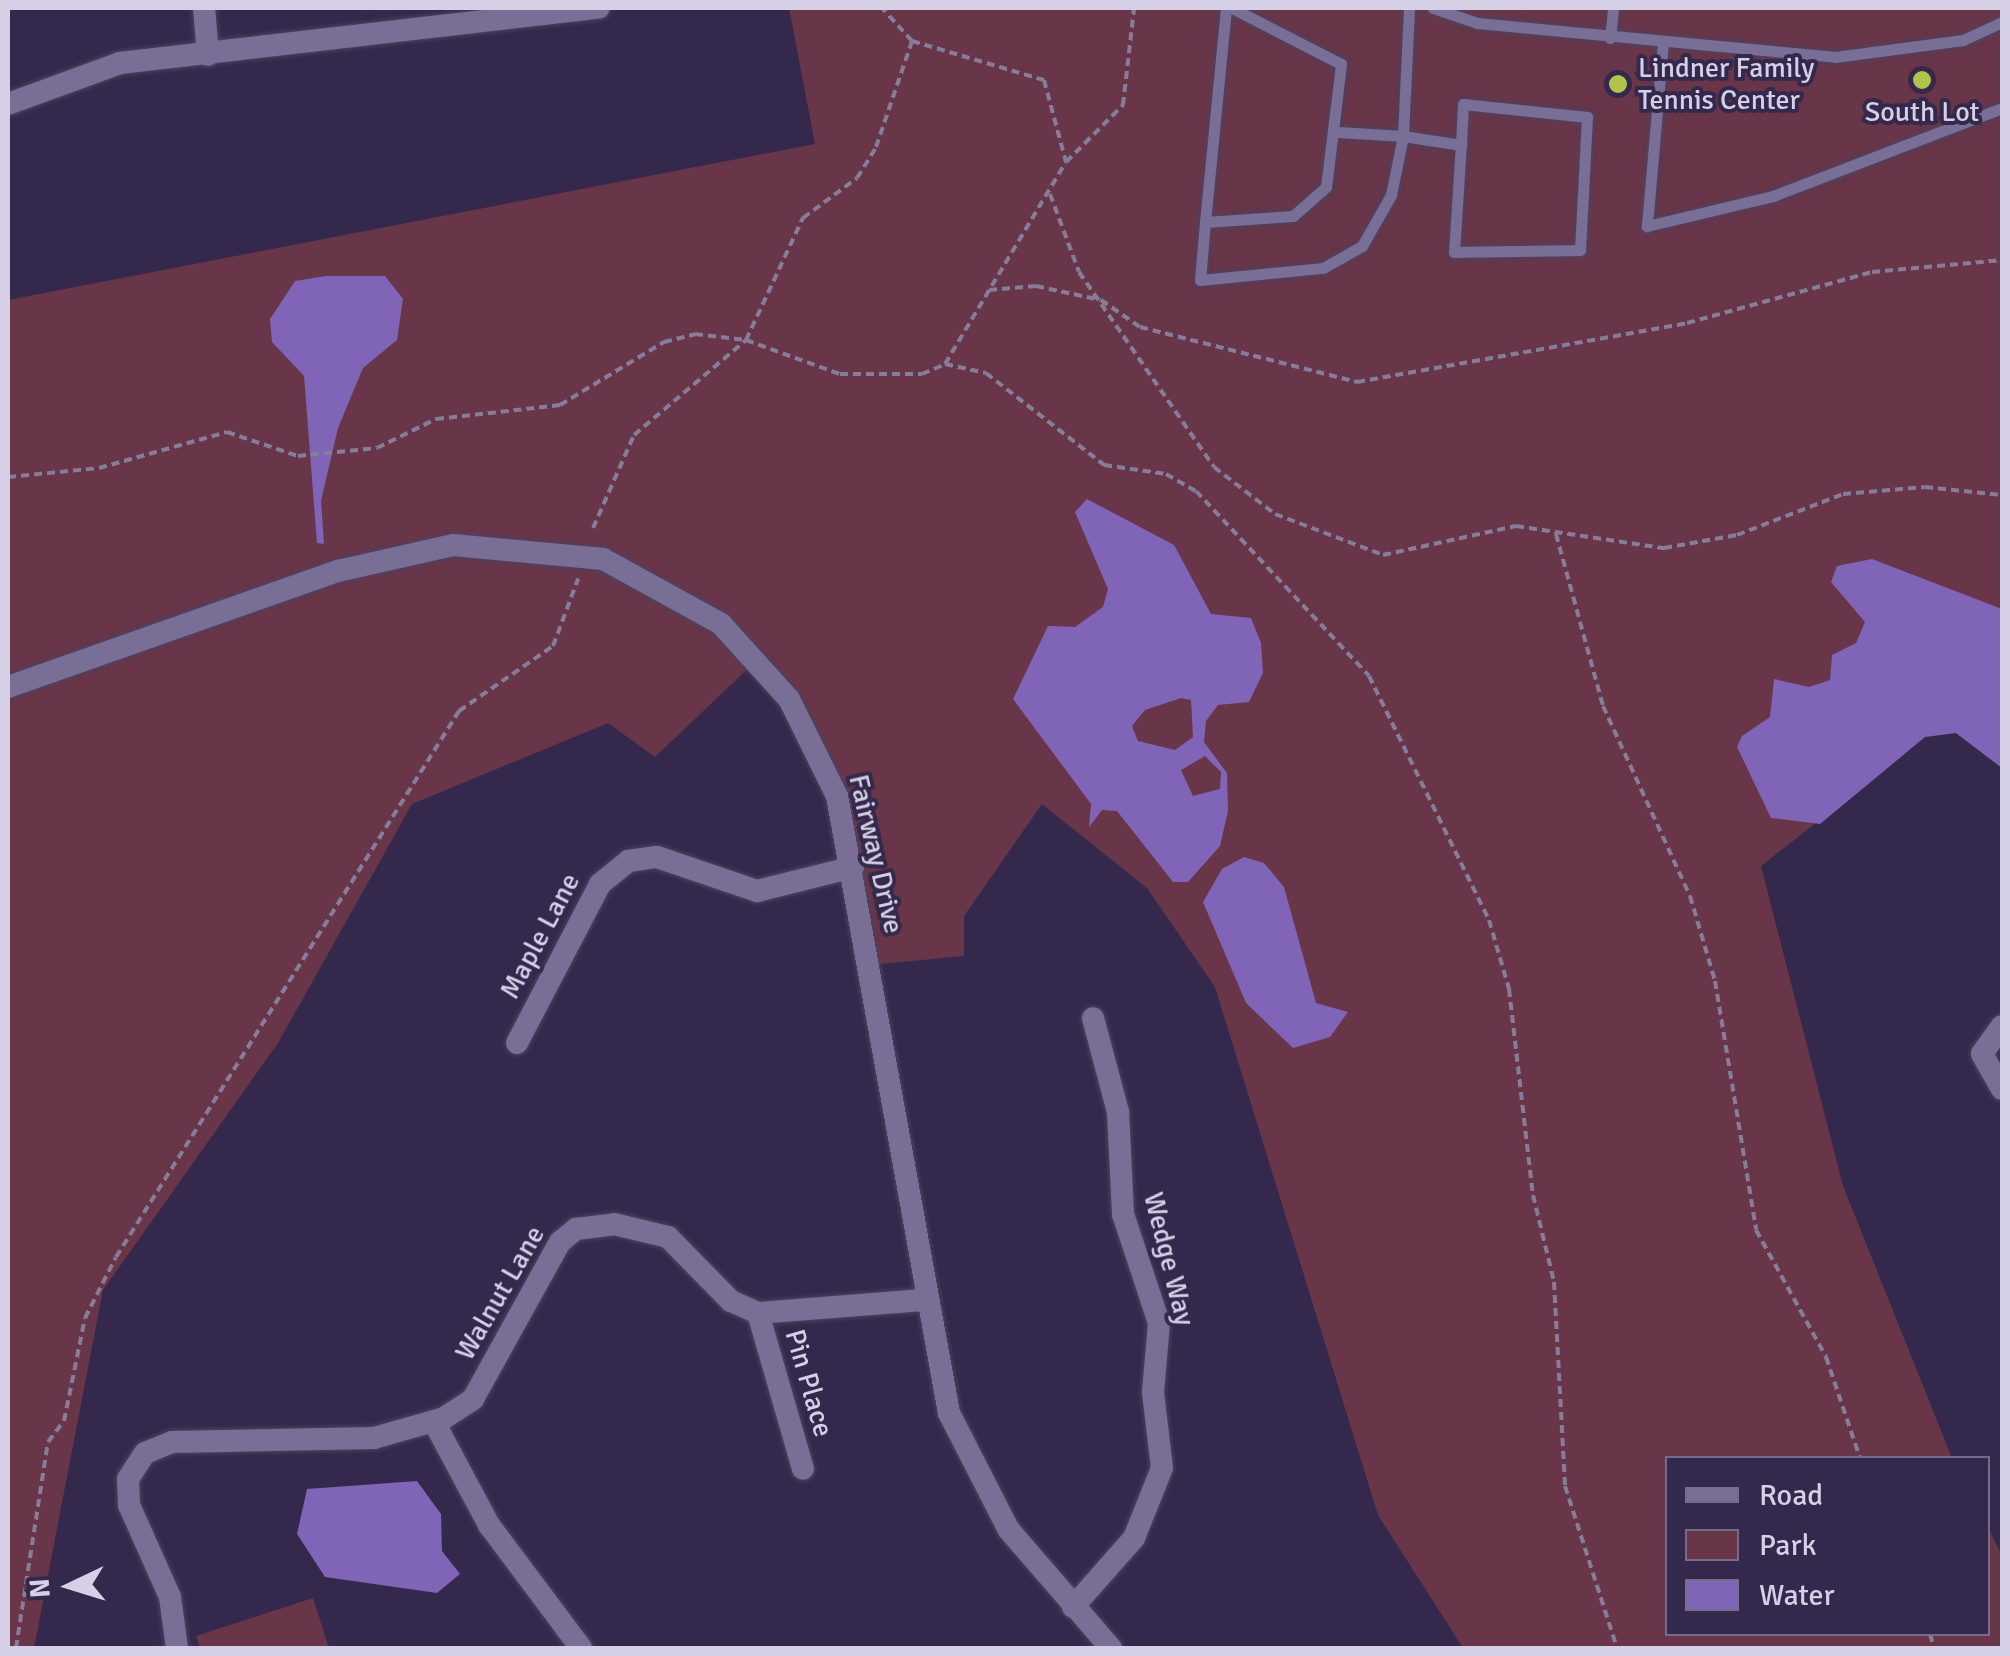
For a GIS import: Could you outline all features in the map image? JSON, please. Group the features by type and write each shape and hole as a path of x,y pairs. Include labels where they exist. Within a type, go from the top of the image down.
{"street":[{"path":"204,8 208,55"},
{"path":"8,104 120,63 208,55 511,14 599,8"},
{"name":"Fairway Drive","path":"8,687 403,553 554,548 680,594 758,659 815,742 852,866 924,1300 961,1443 1009,1530 1111,1648"},
{"name":"Maple Lane","path":"518,1043 600,884 628,862 657,856 757,891 852,866"},
{"name":"Wedge Way","path":"1073,1607 1134,1538 1162,1468 1153,1407 1159,1323 1123,1214 1118,1112 1092,1018"},
{"path":"2002,1026 1982,1054 2002,1089"},
{"name":"Walnut Lane","path":"177,1648 170,1597 127,1492 145,1453 172,1442 374,1438 434,1422 472,1399 560,1242 576,1229 614,1224 668,1237 719,1291 758,1313"},
{"path":"758,1313 924,1300"},
{"name":"Pin Place","path":"758,1313 803,1469"},
{"path":"434,1422 489,1525 581,1648"}],"lane":[{"path":"1205,222 1293,216 1326,186 1338,132 1342,64 1229,8 1205,222 1200,280 1323,268 1362,246 1391,195 1403,136 1408,8"},
{"path":"1433,8 1477,23 1835,57 1963,40 2002,22"},
{"path":"1610,38 1613,8"},
{"path":"1663,42 1647,226 1773,196 2002,108"},
{"path":"1464,104 1587,117 1580,250 1454,252 1461,145 1464,104"},
{"path":"1338,132 1461,145"}],"path":[{"path":"882,8 912,41 1044,80 1066,162"},
{"path":"8,477 99,468 227,432 298,456 339,454 436,419 560,405 664,342 696,334 746,340 840,374 922,374 945,364 1066,162 1123,105 1134,8"},
{"path":"593,528 634,435 746,340 803,218 857,178 876,147 912,41"},
{"path":"1050,194 1058,228 1101,300 1214,466 1275,514 1403,558 1516,526 1664,548 1737,535 1843,494 1925,487 2002,495"},
{"path":"989,290 1036,286 1101,300 1140,327 1357,382 1704,319 1872,272 2002,260"},
{"path":"945,364 1016,392 1093,459 1196,491 1370,676 1488,920 1509,989 1530,1179 1554,1282 1564,1486 1616,1648"},
{"path":"1556,534 1603,706 1690,896 1715,981 1756,1230 1826,1357 1859,1456"},
{"path":"16,1648 48,1442 64,1420 85,1318 116,1257 225,1096 458,711 553,646 579,574"},
{"path":"8,769 8,802"}],"green space":[{"path":"789,8 2002,8 2002,768 1956,733 1925,737 1761,866 1843,1186 1951,1456 1665,1456 1665,1636 1990,1636 1990,1531 2002,1556 2002,1648 1463,1648 1378,1515 1215,987 1147,888 1042,804 964,916 964,956 870,965 844,822 758,659 655,757 608,723 412,804 278,1043 103,1290 34,1648 8,1648 8,300 815,144"},
{"path":"313,1598 329,1648 200,1648 196,1636"}],"water":[{"path":"326,276 385,276 403,299 397,340 363,368 338,428 321,501 324,544 317,543 304,376 272,342 270,319 295,281"},
{"path":"1087,499 1174,545 1211,614 1251,618 1261,643 1263,673 1249,702 1218,705 1206,721 1204,742 1227,773 1228,811 1220,846 1188,882 1173,882 1117,811 1102,810 1089,827 1091,804 1013,699 1048,626 1075,627 1103,607 1108,589 1075,512","holes":["1181,698 1191,700 1193,737 1175,750 1138,741 1132,726 1145,710","1205,756 1221,772 1220,789 1193,796 1181,770"]},
{"path":"1872,559 2002,609 2002,768 1956,733 1925,737 1820,824 1771,818 1737,747 1742,736 1770,717 1774,679 1809,687 1830,680 1832,655 1856,643 1865,622 1831,582 1837,566"},
{"path":"1244,857 1264,863 1284,887 1316,1003 1348,1012 1330,1037 1293,1048 1246,1003 1203,902 1222,869"},
{"path":"417,1481 441,1514 442,1551 460,1574 437,1593 325,1577 297,1534 307,1489"}],"place":[{"name":"South Lot","path":"1922,80"},
{"name":"Lindner Family Tennis Center","path":"1618,84"}]}
